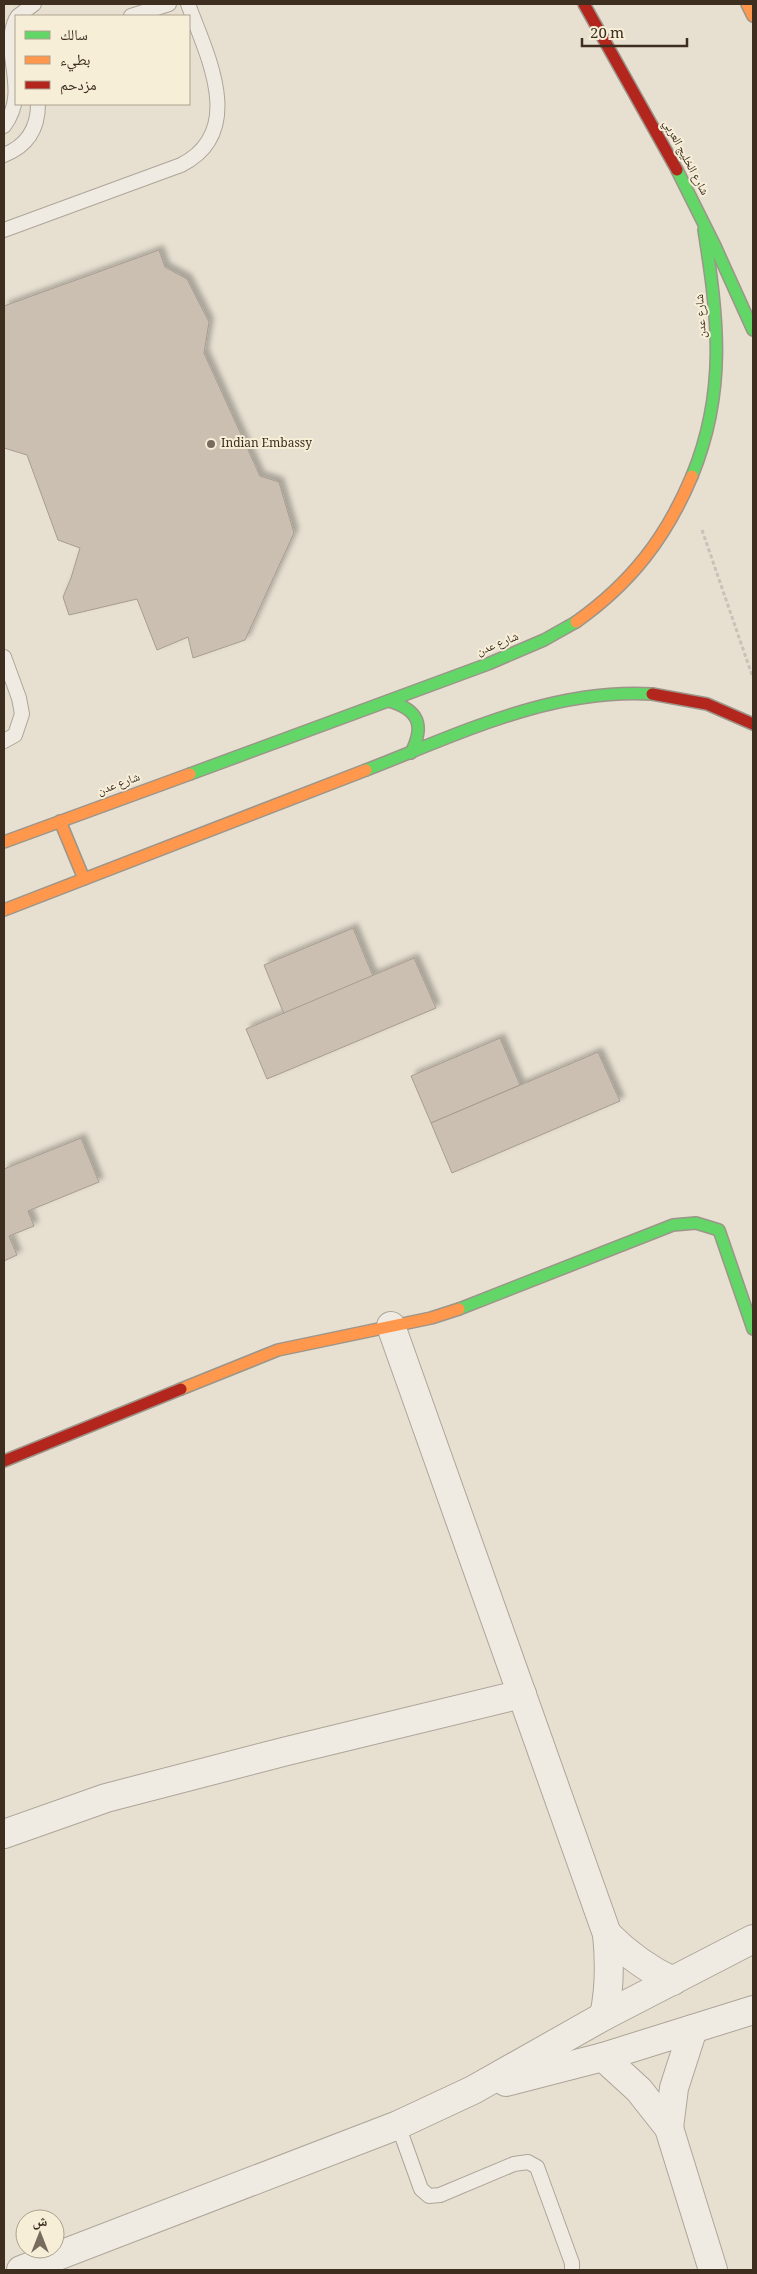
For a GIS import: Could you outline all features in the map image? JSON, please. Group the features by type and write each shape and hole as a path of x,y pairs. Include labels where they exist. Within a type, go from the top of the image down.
{"main road":[{"name":"شارع الخليج العربي","path":"584,4 633,89 702,219 753,330"},
{"path":"747,4 753,16"},
{"name":"شارع عدن","path":"4,842 389,701 535,644 577,622 610,597 640,566 668,527 688,487 708,424 716,380 718,343 715,298 702,219"},
{"path":"4,910 509,715 558,701 598,695 640,693 679,697 712,707 753,724"},
{"path":"389,701 403,704 414,713 420,726 418,740 411,753"},
{"path":"60,821 84,879"},
{"path":"4,1461 278,1350 431,1318 476,1304 673,1225 688,1221 706,1224 719,1230 753,1329"}],"street":[{"path":"391,1326 607,1934 610,1991 604,2016"},
{"path":"4,1834 106,1798 287,1751 522,1694"},
{"path":"607,1934 627,1954 642,1965 673,1981"},
{"path":"22,2270 398,2125 473,2090 604,2016 753,1939"},
{"path":"473,2090 604,2058 753,2010"},
{"path":"668,2128 674,2088 693,2029"},
{"path":"604,2058 639,2090 668,2128 713,2270"}],"lane":[{"path":"21,15 34,4"},
{"path":"134,15 169,4"},
{"path":"4,230 181,165 195,158 207,146 216,126 217,86 188,4"},
{"path":"4,126 14,109 7,48 8,36 15,22"},
{"path":"4,155 19,148 28,140 38,116 38,105"},
{"path":"4,657 19,698 22,714 15,735 4,741"},
{"path":"398,2125 421,2188 429,2196 440,2195 514,2164 528,2162 537,2167 572,2263 572,2270"}],"path":[{"path":"688,487 753,678"}],"building":[{"path":"159,250 165,267 187,279 209,322 204,353 260,476 279,482 294,533 245,640 193,658 188,637 157,650 137,599 69,615 63,597 80,548 58,540 27,455 4,448 4,306"},
{"path":"353,928 373,976 284,1014 264,965"},
{"path":"414,958 436,1008 267,1079 246,1029"},
{"path":"500,1038 520,1085 431,1123 411,1076"},
{"path":"598,1052 620,1101 452,1173 431,1123"},
{"path":"81,1138 99,1182 28,1211 34,1226 9,1236 17,1255 4,1261 4,1169"}],"traffic: fast":[{"path":"677,170 715,246 753,330"},
{"path":"692,476 711,414 715,384 716,324 704,230"},
{"path":"190,774 488,664 544,640 576,622"},
{"path":"366,770 506,716 542,706 578,698 615,694 652,694"},
{"path":"389,701 407,709 417,720 418,734 411,753"},
{"path":"459,1309 673,1225 696,1223 719,1230 753,1329"}],"traffic: slow":[{"path":"747,4 753,16"},
{"path":"576,622 614,591 645,558 671,519 692,476"},
{"path":"4,910 366,770"},
{"path":"4,842 190,774"},
{"path":"60,821 84,879"},
{"path":"181,1389 278,1350 431,1318 459,1309"}],"traffic: jam":[{"path":"584,4 677,170"},
{"path":"652,694 707,704 753,724"},
{"path":"4,1461 181,1389"}],"place":[{"name":"Indian Embassy","path":"211,444"}]}
